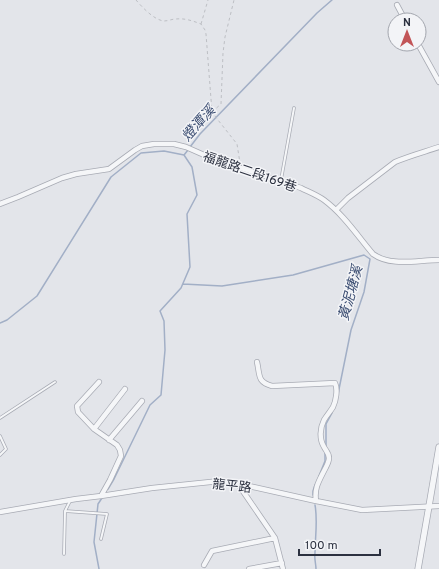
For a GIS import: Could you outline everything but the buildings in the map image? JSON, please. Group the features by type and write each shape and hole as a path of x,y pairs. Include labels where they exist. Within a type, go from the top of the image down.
{"street":[{"path":"397,5 401,12"},
{"path":"422,52 439,82"},
{"name":"福龍路二段169巷","path":"0,204 62,178 76,174 109,169 142,146 154,144 174,144 312,193 324,200 336,210 373,254 378,257 390,261 405,262 439,260"},
{"path":"336,210 348,198 395,162 402,158 420,154 439,147"},
{"path":"257,362 260,379 263,383 272,386 335,383 337,386 334,406 324,420 321,429 320,438 329,456 327,464 317,485 315,493 316,501"},
{"path":"98,382 77,406 78,412 94,429 117,445 120,450 121,456 101,496"},
{"path":"94,429 125,389"},
{"path":"109,440 142,401"},
{"path":"418,569 439,447"},
{"name":"龍平路","path":"0,512 152,488 220,481 362,510 439,506"},
{"path":"238,484 275,538 283,569"},
{"path":"204,565 212,551 275,538"},
{"path":"249,569 282,564"}],"lane":[{"path":"281,181 294,108"},
{"path":"0,418 55,382"},
{"path":"0,436 6,449 0,455"},
{"path":"64,554 65,511 70,500"},
{"path":"65,511 107,514 102,539"}],"path":[{"path":"136,0 145,10 160,20 169,21 184,19 201,24 205,30 212,112 237,144 241,167"},
{"path":"201,24 208,0"},
{"path":"212,112 221,104 223,53 234,0"}],"waterway":[{"name":"燈潭溪","path":"190,147 200,134 317,13 332,0"},
{"name":"燈潭溪","path":"0,323 7,320 37,296 111,177 141,153 164,151 184,155 188,150"},
{"name":"黃泥塘溪","path":"108,489 150,405 161,395 165,350 164,321 160,311 181,288 190,267 187,214 197,195 192,167 184,155"},
{"name":"黃泥塘溪","path":"183,284 222,286 293,275 364,255 370,259 364,292 351,330 338,394"},
{"name":"黃泥塘溪","path":"326,446 326,424 332,413"},
{"name":"黃泥塘溪","path":"319,476 325,461 325,453"},
{"name":"黃泥塘溪","path":"313,495 315,485"},
{"name":"黃泥塘溪","path":"99,569 94,542 98,504 102,498"},
{"name":"黃泥塘溪","path":"315,505 316,569"}]}
